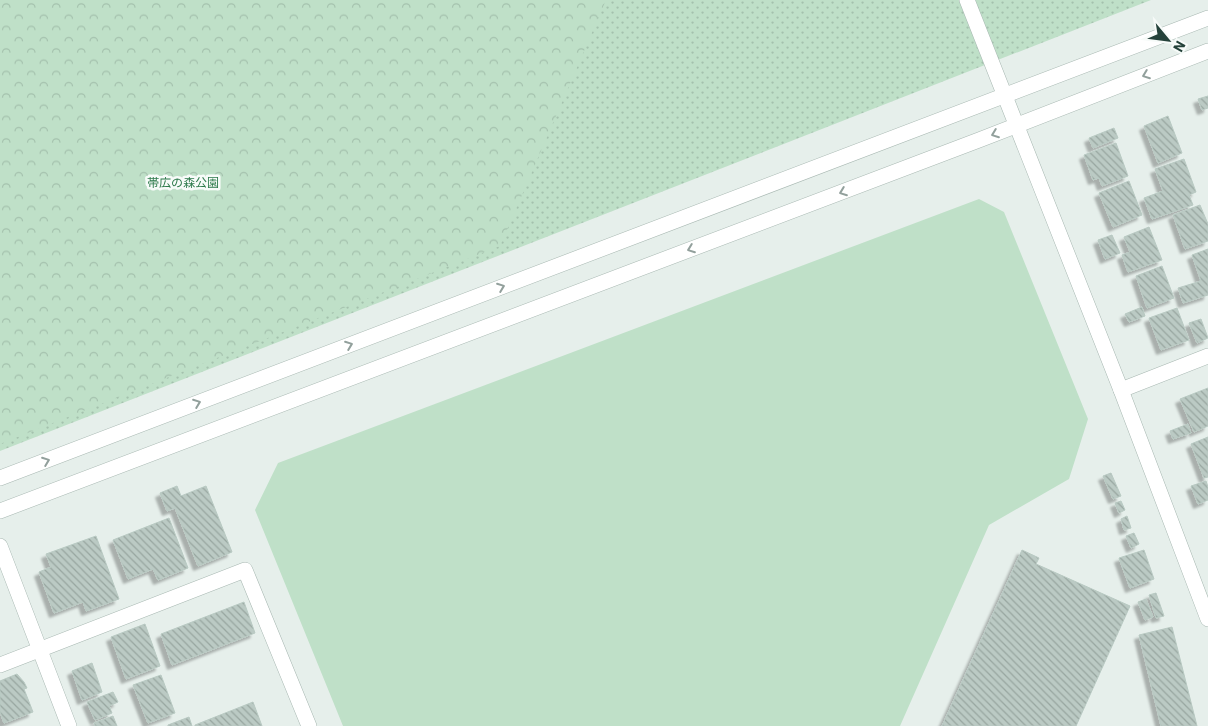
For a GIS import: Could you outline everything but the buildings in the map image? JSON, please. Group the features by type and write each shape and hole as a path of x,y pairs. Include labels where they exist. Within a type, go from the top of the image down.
{"street":[{"path":"967,0 1121,390 1208,619"},
{"path":"0,478 1208,18"},
{"path":"0,511 1208,51"},
{"path":"1121,390 1208,356"},
{"path":"0,546 69,726"},
{"path":"0,665 245,570 309,726"}],"green space":[{"name":"帯広の森公園","path":"0,0 1151,0 0,451"},
{"name":"帯広の森公園","path":"0,0 606,0 500,246 0,444"},
{"path":"979,199 1004,212 1088,419 1069,479 989,525 900,726 343,726 255,510 278,463"}]}
